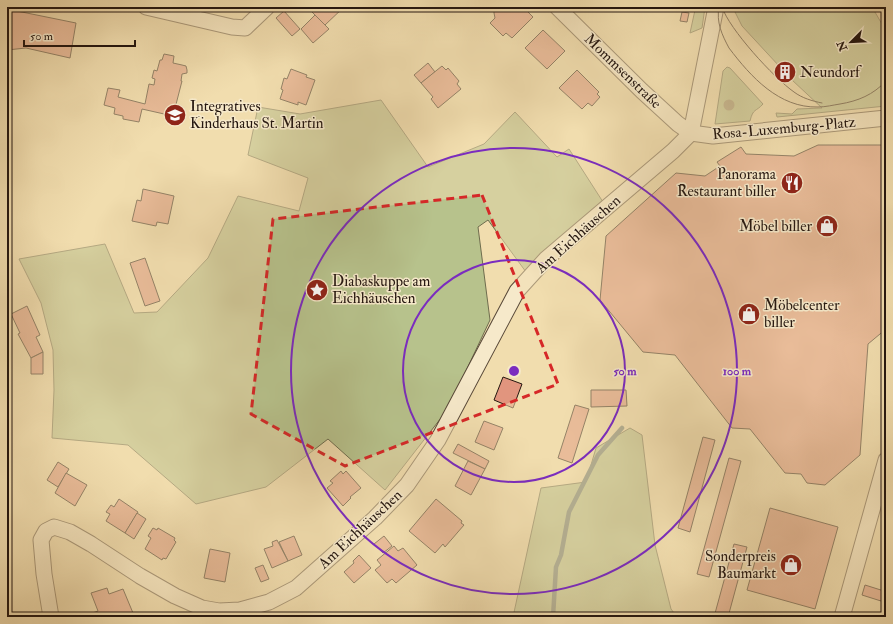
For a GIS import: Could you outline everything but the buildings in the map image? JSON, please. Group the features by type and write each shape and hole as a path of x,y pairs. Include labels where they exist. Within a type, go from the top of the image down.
{"street":[{"path":"146,7 232,27 245,28 267,7"},
{"name":"Mommsenstraße","path":"557,7 642,91 678,124 691,133"},
{"name":"Rosa-Luxemburg-Platz","path":"716,7 691,133 713,136 886,118"},
{"name":"Am Eichhäuschen","path":"51,617 40,540 46,531 54,528 70,532 175,596 202,608 219,611 240,610 270,602 296,588 375,518 407,485 438,440 517,292 546,259 673,152 691,133"},
{"path":"842,617 886,460"}],"highlighted area":[{"path":"482,195 558,384 345,466 251,414 273,219"}],"green space":[{"path":"705,7 702,28 690,33 695,10"},
{"path":"736,7 872,7 886,31 886,106 777,117 776,113 792,114 797,109 822,108 792,80 742,26 735,12"},
{"path":"727,67 730,68 763,104 754,112 750,121 715,124 723,71"},
{"path":"381,100 428,167 484,144 515,112 557,157 569,149 603,202 526,272 488,220 478,227 490,320 448,409 385,490 328,439 266,487 196,504 128,445 52,438 54,390 53,350 41,303 19,259 105,244 134,313 157,312 208,258 238,196 299,211 308,178 248,155 258,107 300,114"},
{"path":"630,428 642,435 655,545 671,609 677,617 513,617 541,488 586,482 596,448"}],"waterway":[{"path":"553,617 556,567 561,555 569,512 598,455 622,428"}],"tram line":[{"path":"719,7 719,23 729,48 747,70 767,89 791,102 804,106 818,107 847,103 870,94 886,81"},
{"path":"722,7 733,28 775,76 797,94 807,99 822,103"}],"place":[{"name":"Neundorf","path":"785,72"},
{"name":"Integratives Kinderhaus St. Martin","path":"175,115"},
{"name":"Panorama Restaurant biller","path":"792,183"},
{"name":"Möbel biller","path":"827,226"},
{"name":"Diabaskuppe am Eichhäuschen","path":"317,290"},
{"name":"Möbelcenter biller","path":"749,314"},
{"name":"Sonderpreis Baumarkt","path":"791,565"}]}
